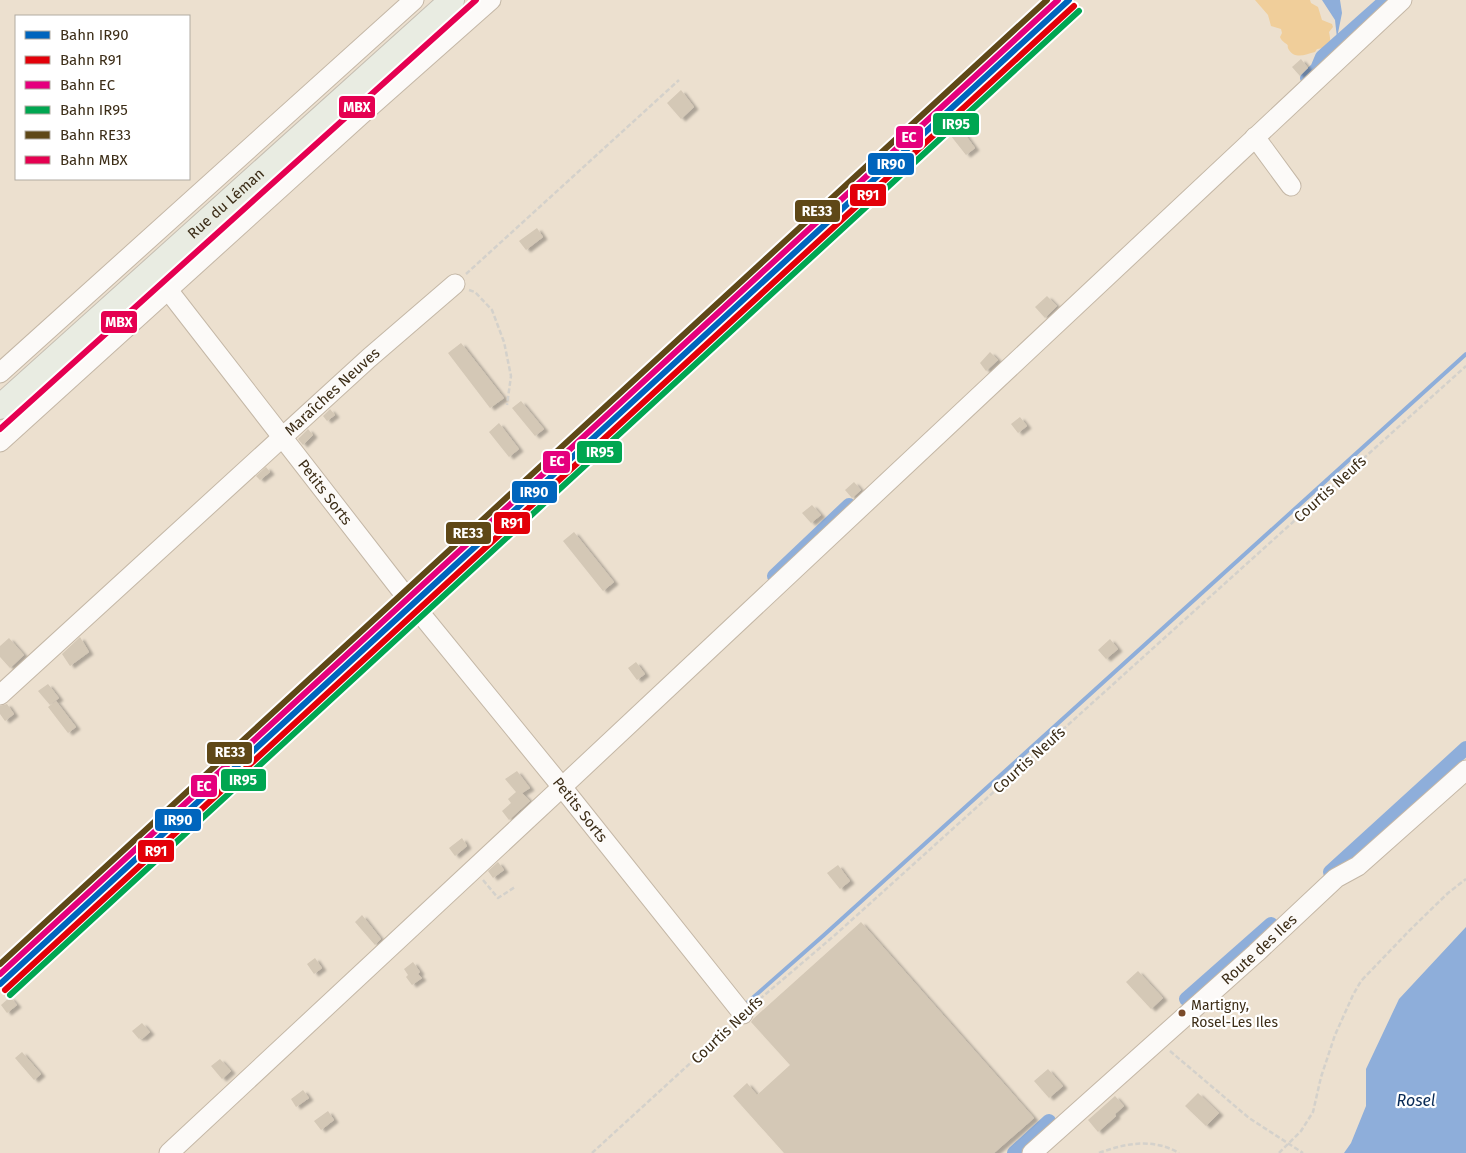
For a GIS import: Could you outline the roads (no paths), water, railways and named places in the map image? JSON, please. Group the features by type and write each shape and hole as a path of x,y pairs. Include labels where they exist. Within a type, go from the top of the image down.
{"main road":[{"name":"Rue du Léman","path":"0,407 452,0"}],"street":[{"path":"0,373 414,0"},
{"path":"0,442 361,115 491,0"},
{"path":"169,1153 1196,195 1402,0"},
{"path":"1255,138 1291,186"},
{"name":"Maraîches Neuves","path":"168,290 282,437 369,358 455,284"},
{"path":"0,695 282,437"},
{"name":"Petits Sorts","path":"282,437 410,601 562,787 743,1014"},
{"name":"Route des Iles","path":"1032,1153 1256,954 1336,878 1358,866 1466,770"}],"water":[{"path":"1322,0 1340,0 1342,13 1337,38 1335,20"},
{"name":"Rosel","path":"1466,927 1466,1153 1344,1153 1351,1143 1366,1106 1366,1069 1399,999"}],"waterway":[{"path":"1307,78 1317,69 1322,57 1386,0"},
{"path":"748,1002 1466,354"},
{"path":"774,576 849,505"},
{"path":"1330,872 1466,748"},
{"path":"1186,999 1271,924"},
{"path":"1014,1153 1049,1121"}],"rail line":[{"name":"MBX","path":"0,429 476,0"},
{"name":"RE33","path":"0,964 1047,0"},
{"name":"EC","path":"0,974 1058,0"},
{"name":"IR90","path":"0,984 1069,0"},
{"name":"R91","path":"5,990 1074,6"},
{"name":"IR95","path":"10,995 1079,11"}],"place":[{"name":"Martigny, Rosel-Les Iles","path":"1182,1013"}]}
